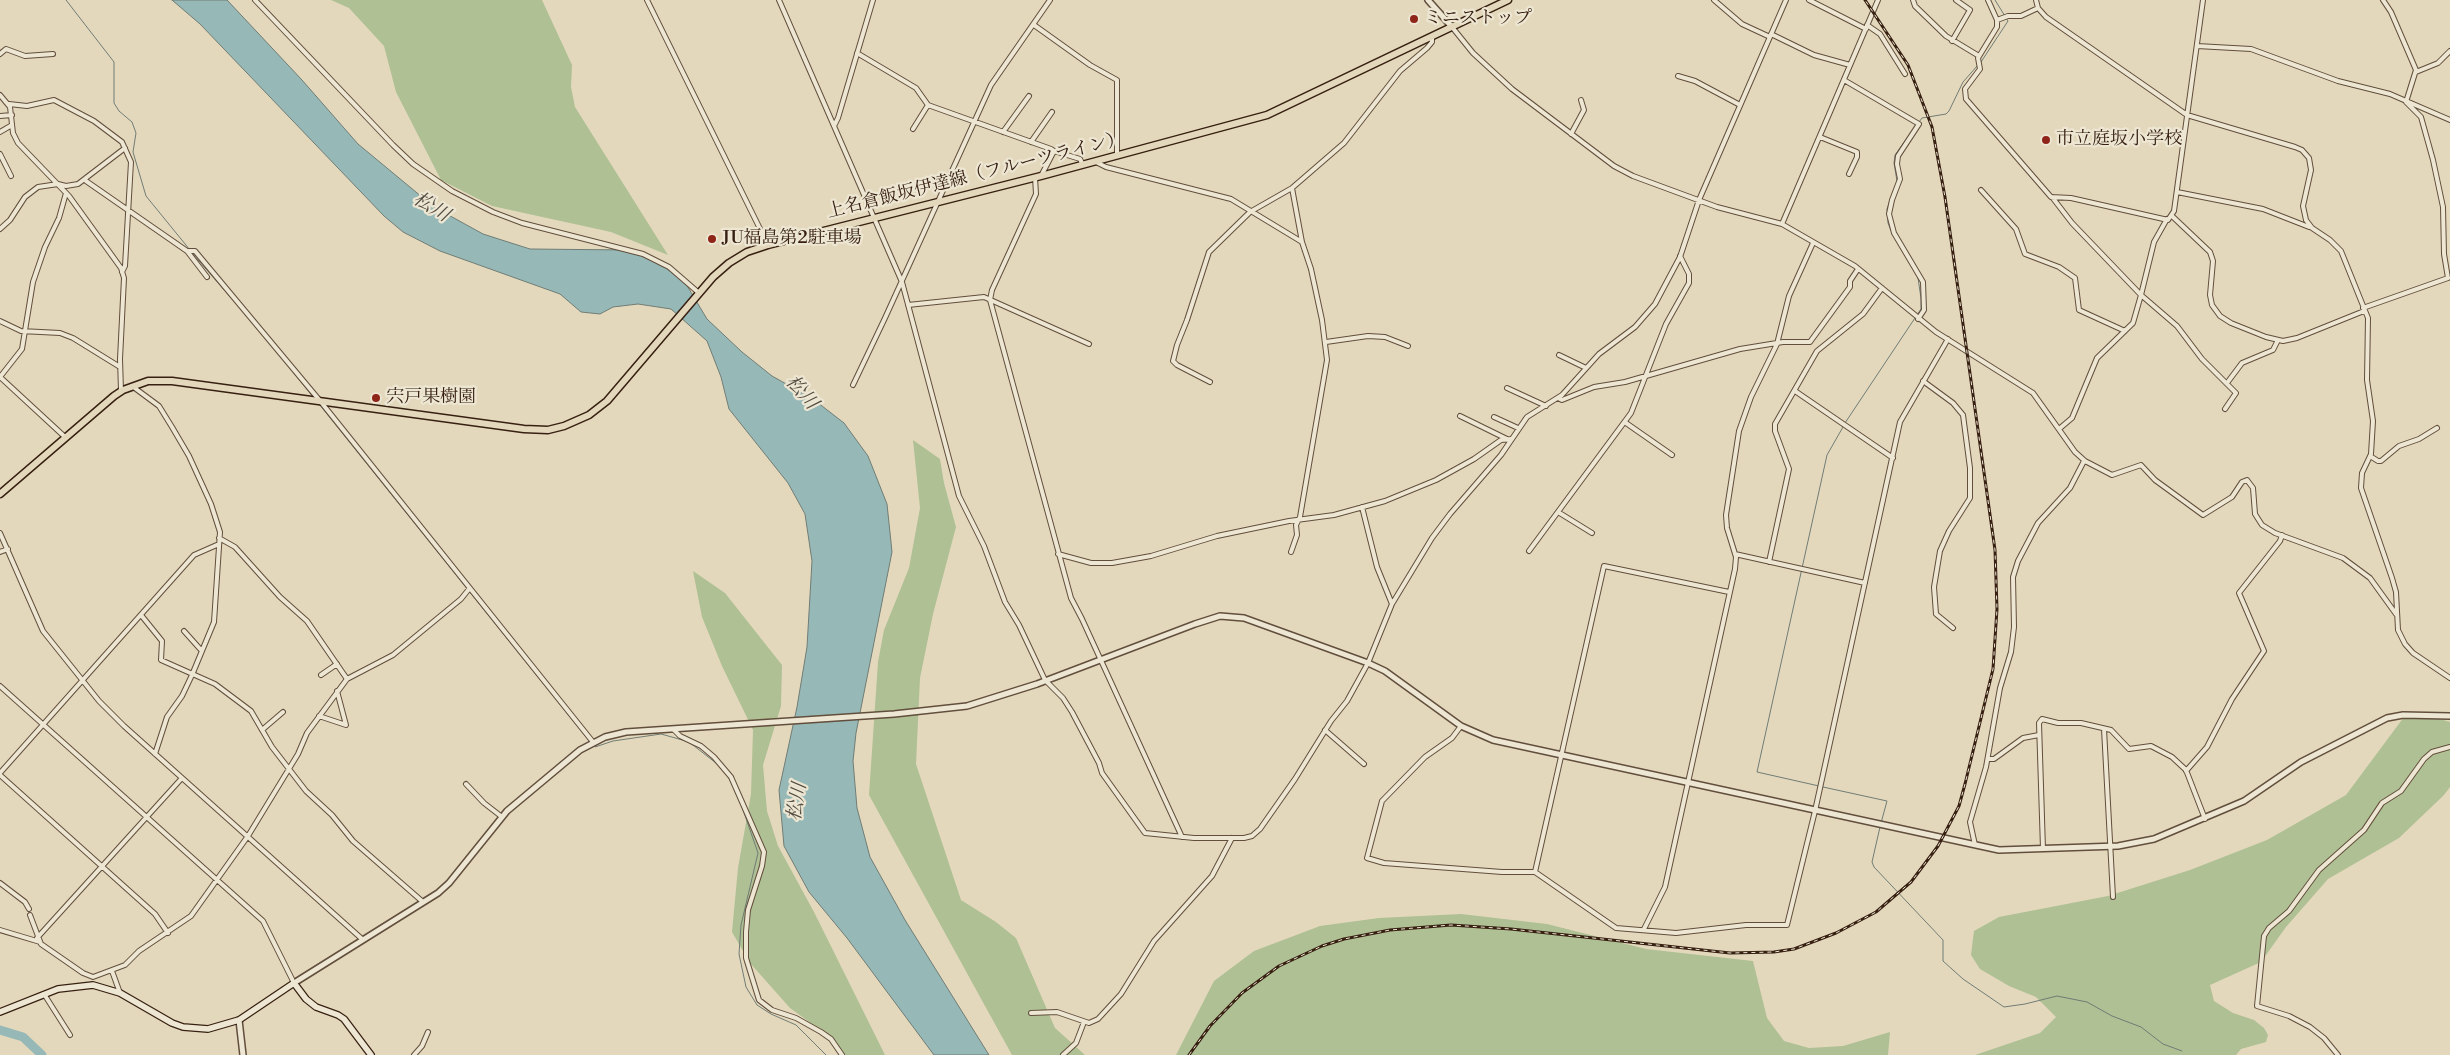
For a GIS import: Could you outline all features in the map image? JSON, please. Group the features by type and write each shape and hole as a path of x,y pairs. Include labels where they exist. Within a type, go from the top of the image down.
{"main road":[{"name":"上名倉飯坂伊達線（フルーツライン）","path":"0,494 121,391 132,386 158,380 516,428 548,430 575,422 603,405 699,293 729,263 747,252 768,244 1038,177 1267,115 1508,0"},
{"path":"0,1012 44,994 68,987 89,986 108,988 120,993 164,1020 183,1027 208,1028 239,1020 294,982 312,1004 344,1019 371,1055"}],"street":[{"path":"255,0 393,146 413,164 456,194 493,212 522,222 643,254 669,267 699,293"},
{"path":"647,0 768,244"},
{"path":"779,0 902,282 959,496 984,546 1007,606 1019,625 1046,681 1063,698 1099,763 1102,773 1144,833 1182,837 1232,838 1248,838 1258,832 1295,779 1326,730 1348,700 1368,663 1392,604 1432,538 1509,439 1534,412 1558,398 1599,354 1635,327 1648,313 1680,256 1698,200 1786,0"},
{"path":"834,126 873,0"},
{"path":"852,385 902,282 973,121 991,85 1050,0"},
{"path":"1428,0 1473,53 1500,78 1571,134 1625,172 1698,200 1782,224 1858,269 1918,319 2033,393 2075,452 2084,461 2112,475 2141,465 2155,480 2203,515 2232,497 2242,482 2247,480 2252,488 2257,518 2269,530 2343,558 2370,578 2396,614"},
{"path":"1714,0 1738,21 1814,55 1850,65"},
{"path":"1809,0 1880,34 1906,74"},
{"path":"1782,224 1878,0"},
{"path":"1912,0 1915,6 1952,41 1979,56"},
{"path":"1952,41 1970,10 1956,0"},
{"path":"1988,0 1999,19 1996,30 1979,56 1980,69 1965,89 1965,96 2082,234 2141,295 2178,326 2202,359 2236,393 2225,408"},
{"path":"2036,0 2038,8 2046,17 2187,115 2295,147 2305,153 2311,166 2303,210 2306,220 2312,228"},
{"path":"2059,429 2072,418 2097,358 2125,331 2135,317 2154,242 2167,219 2172,216 2177,192 2203,0"},
{"path":"2172,216 2210,252 2213,261 2210,295 2214,309 2231,323 2278,340 2297,338 2449,278 2445,259 2445,226 2440,192 2421,117 2407,105 2406,100 2416,72 2391,12 2383,0"},
{"path":"1999,19 2008,16 2021,16 2038,8"},
{"path":"1034,24 1090,66 1116,80 1117,156"},
{"path":"1210,382 1175,364 1175,350 1209,252 1250,212 1292,188 1344,143 1400,71 1432,42 1432,36"},
{"path":"2197,46 2245,47 2338,81 2390,94 2450,120"},
{"path":"0,54 6,49 25,56 53,54"},
{"path":"2416,72 2438,63 2450,51"},
{"path":"858,53 916,88 928,105 1080,159 1084,165"},
{"path":"1678,76 1695,81 1740,105"},
{"path":"1844,80 1920,124 1898,156 1897,164 1900,179 1891,204 1890,214 1894,233 1923,282 1924,310 1918,319"},
{"path":"0,95 9,104 12,115 12,132 18,143 66,193 122,272 124,278 120,367 121,391"},
{"path":"1003,132 1029,96"},
{"path":"9,104 27,106 54,100 94,121 122,142 131,162 125,266 122,272"},
{"path":"1571,134 1584,110 1581,100"},
{"path":"913,128 928,105"},
{"path":"1031,142 1052,112"},
{"path":"0,116 12,115"},
{"path":"0,132 12,125"},
{"path":"1820,137 1857,152 1857,157 1849,174"},
{"path":"0,229 10,220 25,197 38,187 58,184 71,186 86,180 125,148"},
{"path":"1054,151 1038,177 1036,194 990,299 1071,598 1182,837"},
{"path":"0,154 11,176"},
{"path":"1096,162 1106,167 1231,199 1302,242"},
{"path":"86,180 129,208 187,251 207,277"},
{"path":"1291,552 1295,542 1320,411 1327,360 1326,342 1309,258 1302,242 1292,188"},
{"path":"1981,190 2016,229 2025,254 2059,267 2075,278 2080,310 2125,331"},
{"path":"2177,192 2263,209 2312,228 2341,250 2364,310 2369,331 2367,380 2373,422 2370,456 2362,473 2361,488 2396,592 2396,614 2400,635 2408,648 2450,678"},
{"path":"65,437 0,377 21,353 33,282 40,268 42,254 60,218 66,193"},
{"path":"2052,197 2071,198 2167,219"},
{"path":"2445,226 2450,227"},
{"path":"1644,929 1664,894 1728,592 1735,569 1735,554 1727,528 1726,515 1739,431 1748,402 1777,343 1789,296 1813,243"},
{"path":"187,251 195,252 321,402 593,742"},
{"path":"1529,551 1626,423 1666,324 1689,283 1689,274 1680,256"},
{"path":"1812,341 1850,286 1850,281 1858,269"},
{"path":"1769,562 1789,470 1775,426 1818,350 1863,314 1882,288"},
{"path":"908,305 984,297 1089,344"},
{"path":"0,321 24,332 60,334 73,338 120,367"},
{"path":"1326,342 1340,338 1368,336 1385,337 1408,346"},
{"path":"1461,726 1452,738 1425,757 1382,801 1367,858 1384,863 1502,872 1535,872 1562,888 1612,926 1684,933 1746,925 1788,925 1903,413 1948,339"},
{"path":"2227,383 2242,363 2273,350 2278,340"},
{"path":"1558,398 1562,400 1594,387 1645,376 1722,354 1777,343 1812,341"},
{"path":"1812,341 1818,350"},
{"path":"1559,355 1586,368"},
{"path":"1922,381 1953,404 1963,415 1970,468 1970,498 1944,542 1938,558 1934,587 1936,614 1953,628"},
{"path":"132,386 159,406 189,456 217,519 219,538 215,618 192,676 167,717 155,754"},
{"path":"1507,388 1546,406"},
{"path":"1795,391 1893,458"},
{"path":"1460,416 1509,439"},
{"path":"1494,417 1518,428"},
{"path":"1626,423 1672,455"},
{"path":"2370,456 2378,461 2382,460 2399,446 2419,439 2437,428"},
{"path":"1058,554 1091,563 1112,563 1151,556 1217,536 1334,515 1385,501 1436,480 1474,459 1501,440 1509,439"},
{"path":"1975,846 1970,822 1988,759 2000,688 2011,652 2014,618 2012,585 2015,570 2040,520 2072,487 2084,461"},
{"path":"1362,507 1377,567 1392,604"},
{"path":"1558,512 1592,533"},
{"path":"0,533 43,631 82,680 124,726 362,939"},
{"path":"2186,771 2207,746 2232,699 2264,651 2239,593 2280,541 2282,535"},
{"path":"219,538 235,547 280,597 307,621 347,679"},
{"path":"168,932 155,914 0,774 194,555 219,544"},
{"path":"0,552 8,549"},
{"path":"1735,554 1865,583"},
{"path":"1535,872 1604,566 1728,592"},
{"path":"0,930 38,940 83,973 93,977 125,965 138,952 191,916 248,836 298,754 307,733 347,679 393,655 461,599 469,588"},
{"path":"141,615 162,640 161,660 192,676 215,684 251,711 288,768 353,841 423,902"},
{"path":"0,686 263,921 294,982 423,902 449,883 502,817 593,742 626,732 930,711 968,706 1046,681 1195,624 1227,616 1253,622 1368,663 1385,671 1461,726 1493,740 1999,850 2110,846 2154,839 2244,801 2301,762 2387,718 2403,715 2450,716"},
{"path":"184,631 201,650"},
{"path":"321,675 337,664"},
{"path":"319,716 346,725 337,691"},
{"path":"262,730 283,712"},
{"path":"2043,849 2039,735 2039,721 2042,719 2081,723 2113,731 2129,749 2147,746 2158,749 2180,763 2186,771 2204,819"},
{"path":"673,729 680,736 701,746 714,757 731,777 764,852 762,866 748,910 746,932 746,958 759,1000 772,1010 796,1018 821,1032 831,1039 842,1055"},
{"path":"2104,729 2113,897"},
{"path":"1326,730 1364,764"},
{"path":"1988,759 1994,759 2023,738 2039,735"},
{"path":"2338,1055 2324,1038 2310,1027 2289,1016 2257,1006 2264,936 2269,928 2289,911 2319,870 2364,830 2382,803 2401,791 2424,759 2432,752 2450,747"},
{"path":"38,940 182,778"},
{"path":"466,784 484,803 502,817"},
{"path":"1031,1013 1057,1012 1084,1022 1092,1022 1098,1019 1113,1004 1154,940 1217,868 1232,838"},
{"path":"0,883 25,902 29,909"},
{"path":"30,915 38,940"},
{"path":"112,971 120,993"},
{"path":"89,986 93,977"},
{"path":"44,994 70,1036"},
{"path":"239,1020 243,1055"},
{"path":"1063,1055 1076,1044 1084,1022"},
{"path":"414,1055 422,1046 428,1032"}],"green space":[{"path":"331,0 542,0 572,65 571,87 575,107 668,255 611,232 492,206 441,180 396,92 384,46 349,8"},
{"path":"913,440 940,459 944,483 956,527 933,614 920,678 916,764 961,900 996,922 1016,938 1055,1028 1085,1055 1012,1055 869,795 878,662 884,630 909,568 920,508"},
{"path":"693,571 725,593 782,665 781,706 763,765 767,811 778,846 814,912 885,1055 842,1055 837,1042 790,1008 750,963 732,932 738,868 751,794 753,730 722,666 702,617"},
{"path":"2426,715 2450,722 2450,787 2444,795 2399,838 2328,879 2286,927 2261,962 2210,985 2214,1001 2233,1013 2254,1020 2264,1028 2268,1035 2266,1042 2241,1049 2236,1055 1975,1055 2040,1033 2056,1017 2036,997 2009,986 1980,969 1971,955 1974,931 1999,917 2108,896 2190,870 2267,840 2346,795 2404,717"},
{"path":"1461,914 1547,924 1646,949 1753,961 1767,1018 1784,1041 1809,1048 1843,1046 1890,1032 1888,1055 1176,1055 1214,981 1254,951 1320,926 1379,918"}],"water":[{"name":"松川","path":"172,0 227,0 302,80 358,144 434,207 483,234 530,249 628,250 660,263 686,284 707,319 742,352 772,376 813,399 844,423 868,456 887,504 892,552 856,733 853,761 857,808 870,857 905,920 989,1055 934,1055 847,938 809,892 784,846 779,790 797,707 807,647 812,561 805,514 788,483 729,409 721,377 707,341 671,309 638,304 613,307 600,314 581,312 560,294 440,251 403,232 384,216 200,24"}],"waterway":[{"path":"66,0 114,62 114,103 119,111 132,122 136,133 133,152 146,196 190,250"},
{"path":"1981,62 2008,21 1995,0"},
{"path":"1919,122 1922,118 1946,114 1963,82 1978,65"},
{"path":"1897,181 1894,163 1895,155 1912,131"},
{"path":"1892,233 1888,223 1887,209 1894,189"},
{"path":"192,253 260,331"},
{"path":"1917,315 1921,309 1918,278"},
{"path":"1845,423 1915,318"},
{"path":"289,367 313,397"},
{"path":"319,404 590,742"},
{"path":"1819,786 1757,772 1827,455 1843,427"},
{"path":"593,745 595,747 613,741 661,734 686,741"},
{"path":"689,742 716,763"},
{"path":"727,775 731,782"},
{"path":"1823,787 1887,801 1881,823"},
{"path":"741,804 758,853 741,925 739,954 746,987 757,1005 771,1014 796,1025 826,1055"},
{"path":"1880,827 1872,862 1874,867 1943,940 1943,961 1963,979 2004,1007 2057,996 2087,1002 2112,1016 2141,1027 2163,1044 2182,1051"},
{"path":"0,1030 23,1037 42,1055"}],"railway":[{"path":"1189,1055 1210,1026 1242,993 1279,966 1322,946 1344,939 1390,930 1451,925 1511,929 1730,953 1774,952 1794,949 1836,933 1876,912 1911,882 1938,846 1959,806 1993,669 1997,609 1995,550 1945,197 1932,127 1908,65 1865,0"}],"place":[{"name":"ミニストップ","path":"1414,19"},
{"name":"市立庭坂小学校","path":"2046,140"},
{"name":"JU福島第2駐車場","path":"712,239"},
{"name":"宍戸果樹園","path":"376,398"}]}
